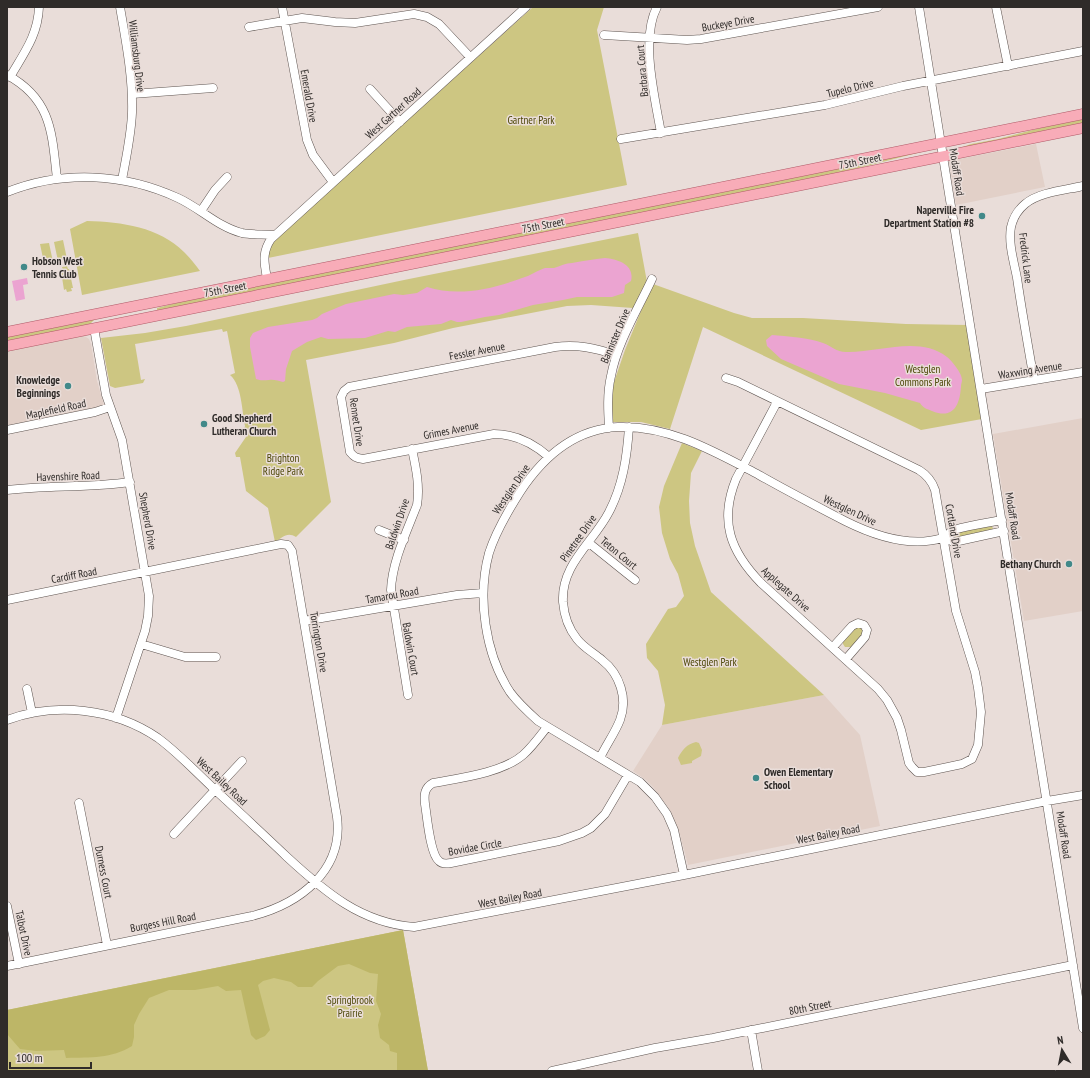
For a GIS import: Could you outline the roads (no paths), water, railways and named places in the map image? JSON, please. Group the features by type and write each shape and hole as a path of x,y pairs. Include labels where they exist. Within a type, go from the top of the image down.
{"main road":[{"name":"75th Street","path":"7,332 267,278 1083,114"},
{"name":"75th Street","path":"7,346 1083,128"},
{"path":"94,328 95,324 108,311"}],"street":[{"path":"40,7 39,20 34,33 9,76 20,82 30,92 48,120 57,179"},
{"name":"Williamsburg Drive","path":"120,7 132,94 130,132 122,180"},
{"name":"Emerald Drive","path":"282,7 307,140 313,155 333,182"},
{"name":"West Gartner Road","path":"267,278 264,252 267,244 275,235 525,7"},
{"name":"Barbara Court","path":"658,7 652,22 650,38 652,78 661,133"},
{"name":"Buckeye Drive","path":"604,35 687,40 701,39 878,7"},
{"name":"Modaff Road","path":"919,7 1083,1028"},
{"path":"996,7 1008,66"},
{"path":"249,27 302,18 354,23 408,14 420,15 439,24 470,58"},
{"name":"Tupelo Drive","path":"621,139 825,105 903,86 931,82 1083,51"},
{"path":"132,94 213,88"},
{"path":"370,89 400,122"},
{"path":"7,192 37,182 57,179 90,177 122,180 147,186 177,198 238,232 275,235"},
{"path":"200,211 215,190 227,177"},
{"name":"Fredrick Lane","path":"1034,380 1010,238 1011,227 1018,212 1024,204 1033,198 1083,186"},
{"name":"Bannister Drive","path":"609,428 608,391 610,376 616,355 652,279"},
{"name":"Shepherd Drive","path":"94,328 106,395 122,440 146,572 149,605 141,644 116,718"},
{"name":"Fessler Avenue","path":"344,391 349,387 555,346 583,346 600,349 616,355"},
{"name":"Waxwing Avenue","path":"981,389 1083,372"},
{"name":"Cortland Drive","path":"726,378 738,382 919,470 932,482 935,490 944,538 956,611 978,688 980,729 978,745 974,756 969,761 962,764 920,772 914,770"},
{"name":"Rennet Drive","path":"344,391 341,400 349,448 352,456"},
{"name":"Applegate Drive","path":"777,402 742,466 732,489 728,509 730,534 738,554 745,566 761,583 878,689 892,709 901,730 909,762 914,770"},
{"name":"Maplefield Road","path":"7,430 95,412 110,407"},
{"name":"Westglen Drive","path":"684,875 676,836 667,814 656,797 646,787 628,775 547,727 527,712 511,692 496,664 488,638 484,613 483,593 489,553 502,522 528,480 549,457 558,449 574,440 609,428 629,427 651,429 681,438 707,449 863,530 884,537 902,540 927,541 944,538 954,542 1004,531"},
{"name":"Pinetree Drive","path":"600,758 620,720 623,702 622,690 613,670 583,646 576,638 567,620 563,603 564,591 567,575 576,559 602,525 621,486 626,462 629,427"},
{"name":"Grimes Avenue","path":"352,456 362,459 484,435 501,434 520,438 532,444 549,457"},
{"name":"Baldwin Drive","path":"393,606 391,590 392,576 417,505 418,497 418,483 412,449"},
{"name":"Havenshire Road","path":"7,490 99,486 130,482"},
{"name":"Westglen Drive","path":"944,538 952,530 1002,520"},
{"path":"379,530 404,540"},
{"name":"Teton Court","path":"588,542 635,580"},
{"name":"Torrington Drive","path":"146,572 285,544 292,551 338,823 338,838 335,852 327,868 315,882"},
{"name":"Cardiff Road","path":"7,600 146,572"},
{"name":"Tamarou Road","path":"304,621 483,593"},
{"name":"Baldwin Court","path":"393,606 408,695"},
{"path":"833,647 852,626 858,623 864,625 867,630 865,637 846,659"},
{"path":"141,644 186,657 216,657"},
{"path":"27,689 32,713"},
{"name":"West Bailey Road","path":"7,720 32,713 52,710 75,710 94,712 116,718 130,724 158,739 170,748 315,882 341,902 366,915 390,924 414,927 684,875 1083,795"},
{"name":"Bovidae Circle","path":"547,727 523,755 508,765 495,770 433,783 427,787 424,796 425,804 433,853 439,861 450,863 558,842 578,836 600,820 628,775"},
{"path":"174,834 242,760"},
{"name":"Durness Court","path":"79,803 107,944"},
{"name":"Burgess Hill Road","path":"7,966 107,944 264,913 294,899 315,882"},
{"name":"Talbot Drive","path":"7,906 19,964"},
{"name":"80th Street","path":"552,1071 656,1048 1073,965"},
{"path":"751,1030 758,1071"}],"place":[{"name":"Naperville Fire Department Station #8","path":"982,216"},
{"name":"Hobson West Tennis Club","path":"24,267"},
{"name":"Knowledge Beginnings","path":"68,386"},
{"name":"Good Shepherd Lutheran Church","path":"204,424"},
{"name":"Bethany Church","path":"1069,564"},
{"name":"Owen Elementary School","path":"756,778"}],"park label":[{"name":"Gartner Park","path":"531,120"},
{"name":"Westglen Commons Park","path":"923,375"},
{"name":"Brighton Ridge Park","path":"283,464"},
{"name":"Westglen Park","path":"710,662"},
{"name":"Springbrook Prairie","path":"350,1006"}]}
